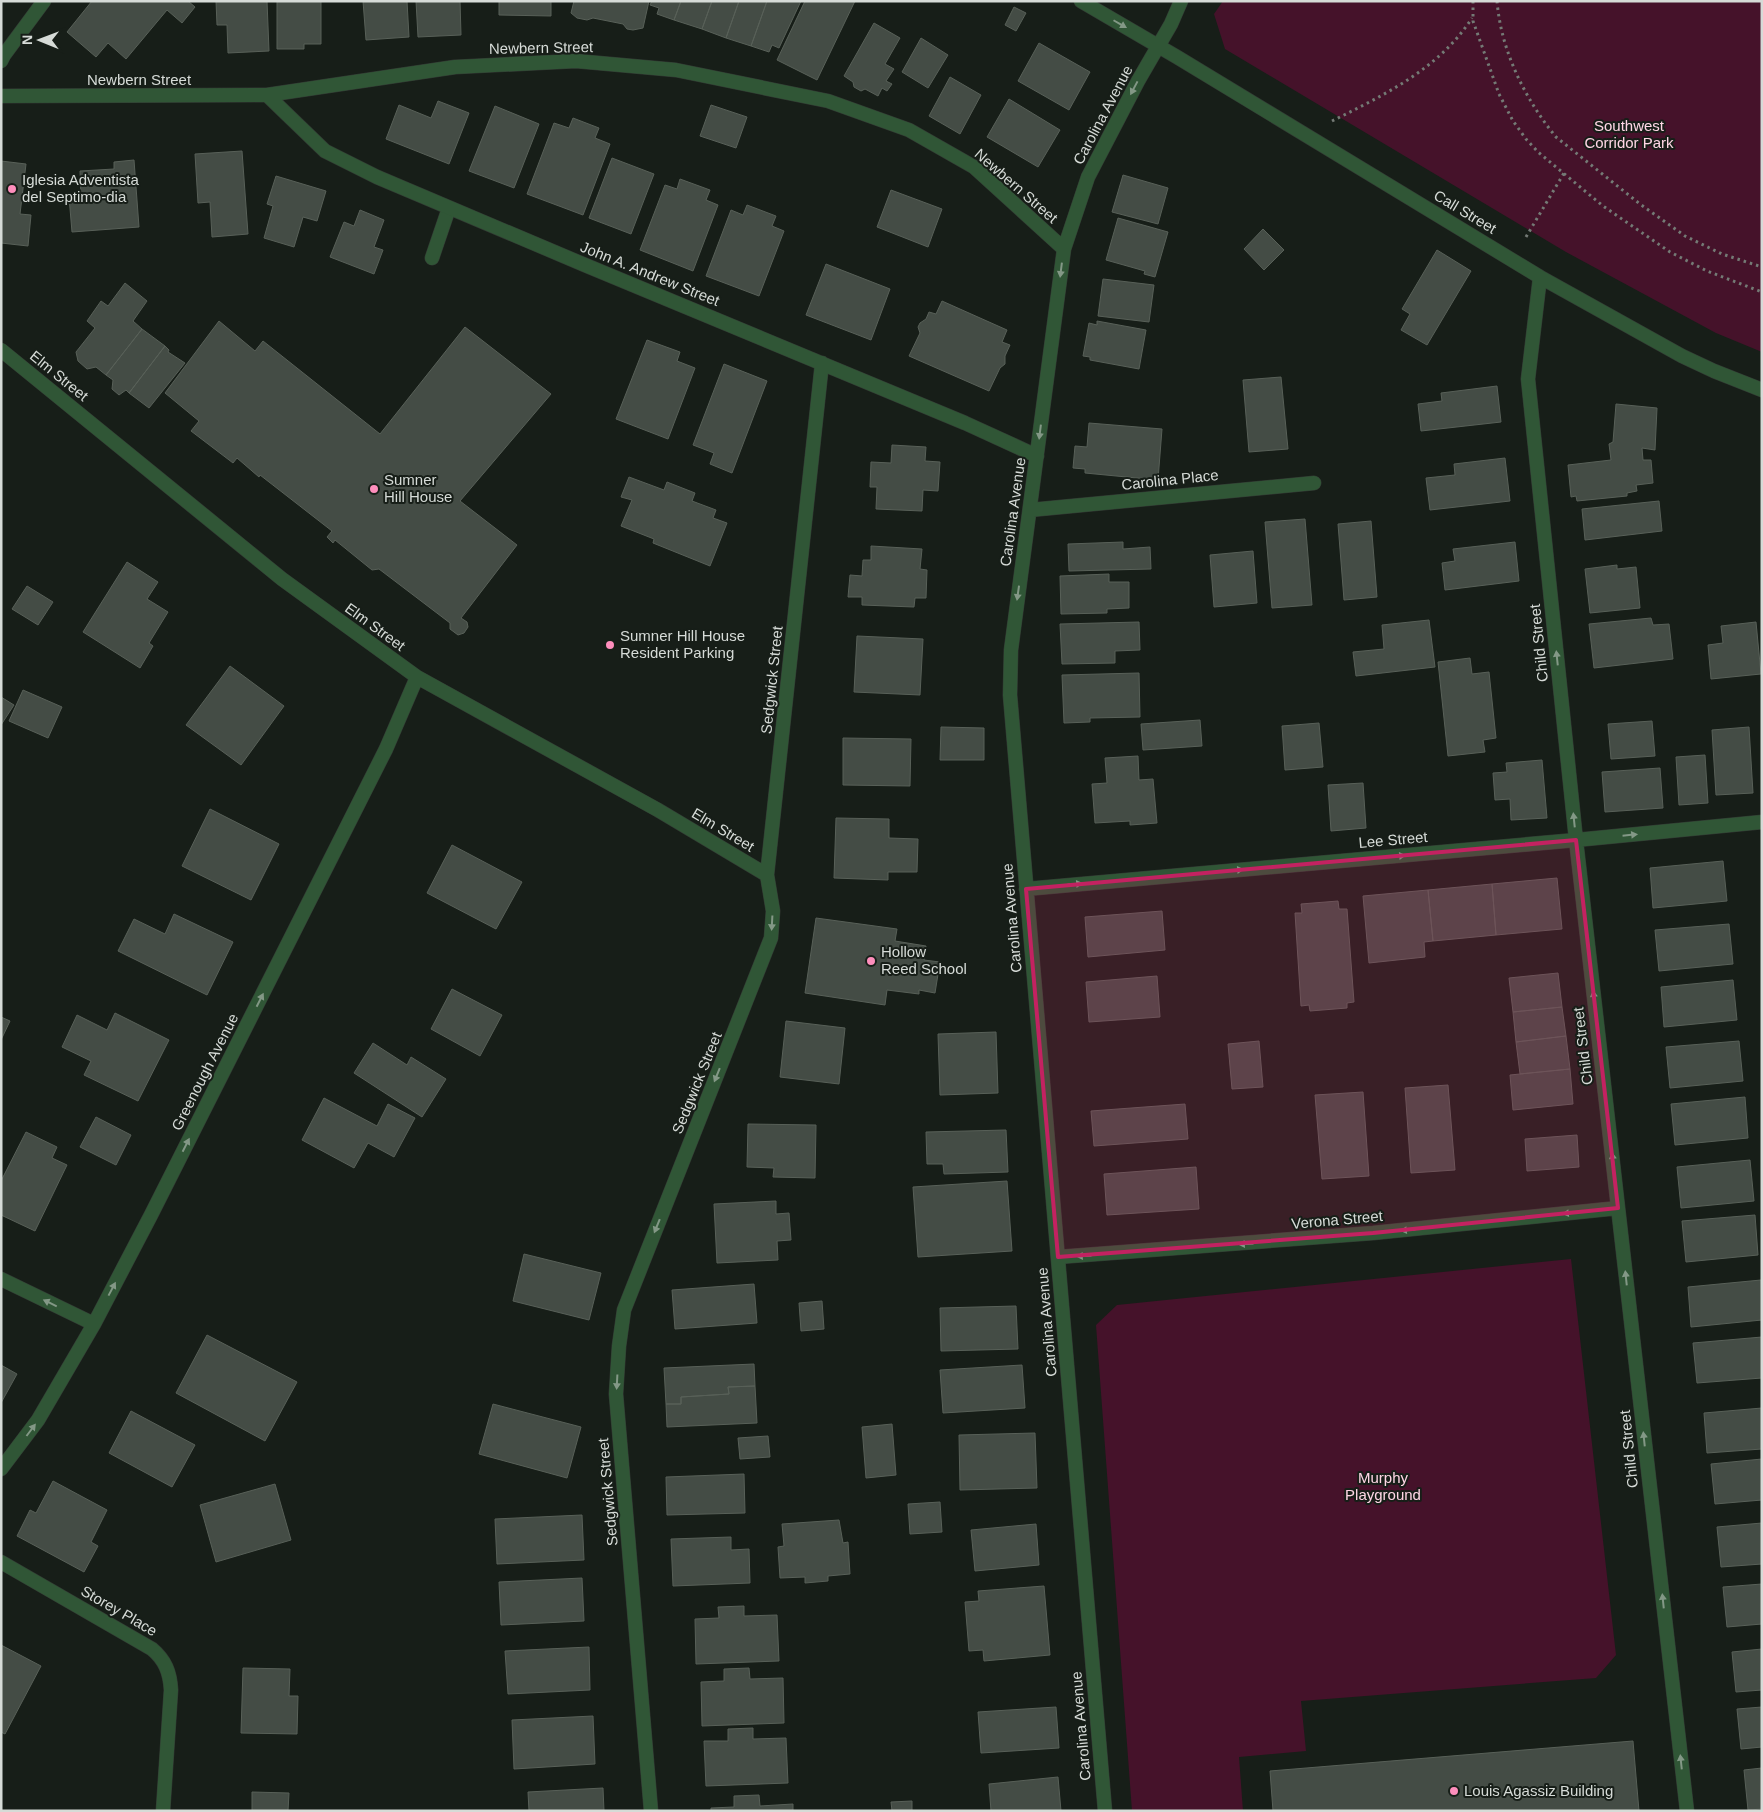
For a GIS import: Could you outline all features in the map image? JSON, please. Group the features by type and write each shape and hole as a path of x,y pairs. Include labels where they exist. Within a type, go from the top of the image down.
{"street":[{"path":"1,61 44,1"},
{"name":"Call Street","path":"1081,1 1159,46 1540,277 1682,356 1762,390"},
{"name":"Carolina Avenue","path":"1105,1811 1010,695 1011,650 1064,249 1088,177 1138,80 1159,46 1181,1"},
{"name":"Newbern Street","path":"1,96 267,95 455,67 576,61 676,70 828,101 909,130 974,168 1064,249"},
{"name":"John A. Andrew Street","path":"267,95 325,151 377,177 965,423 1037,456"},
{"path":"432,258 449,208"},
{"name":"Child Street","path":"1540,277 1528,379 1576,840 1687,1811"},
{"name":"Elm Street","path":"1,350 282,579 417,677 658,810 767,875"},
{"name":"Sedgwick Street","path":"651,1811 616,1394 618,1346 624,1310 771,938 773,911 767,875 822,363"},
{"name":"Carolina Place","path":"1030,510 1314,483"},
{"name":"Greenough Avenue","path":"1,1469 38,1420 94,1324 151,1216 386,749 417,677"},
{"name":"Lee Street","path":"1026,889 1762,822"},
{"name":"Verona Street","path":"1058,1257 1364,1234 1618,1208"},
{"path":"1,1279 94,1324"},
{"name":"Storey Place","path":"1,1562 152,1649 163,1660 170,1678 170,1696 163,1811"}],"path":[{"path":"1473,1 1472,18 1499,94 1526,139 1538,152 1603,206 1670,252 1707,271 1762,292"},
{"path":"1497,1 1498,13 1508,50 1526,94 1556,137 1640,204 1684,236 1722,254 1762,267"},
{"path":"1331,121 1384,96 1410,79 1444,50 1463,31 1472,18"},
{"path":"1526,237 1564,174"}],"highlighted area":[{"path":"1576,840 1618,1208 1373,1233 1058,1257 1026,889"}],"green space":[{"name":"Southwest Corridor Park","path":"1223,1 1762,1 1762,352 1716,333 1566,252 1225,49 1214,14"},
{"name":"Murphy Playground","path":"1571,1259 1616,1655 1596,1678 1301,1701 1306,1751 1239,1757 1243,1811 1132,1811 1096,1325 1117,1305"}],"building":[{"path":"92,1 188,1 195,7 182,23 167,10 126,59 108,43 96,57 67,32"},
{"path":"216,1 267,1 269,51 228,53 227,25 217,25"},
{"path":"277,1 321,1 321,44 304,44 304,49 277,49"},
{"path":"363,1 407,1 409,37 366,40"},
{"path":"416,1 460,1 461,35 418,37"},
{"path":"499,1 551,1 551,16 499,15"},
{"path":"574,1 649,1 643,28 633,30 627,29 623,24 593,18 587,20 577,18 571,13"},
{"path":"652,1 681,1 674,20 657,14 659,8 650,5"},
{"path":"681,1 712,1 702,29 674,20"},
{"path":"712,1 739,1 726,38 702,29"},
{"path":"739,1 767,1 751,46 726,38"},
{"path":"767,1 801,1 779,48 772,45 769,52 751,46"},
{"path":"805,1 855,1 817,80 777,60"},
{"path":"1014,7 1026,13 1016,31 1005,25"},
{"path":"874,23 900,38 885,64 894,69 886,81 892,84 887,91 882,88 878,96 865,89 861,91 854,87 853,82 844,76"},
{"path":"921,38 948,55 928,88 902,72"},
{"path":"1039,43 1090,72 1069,110 1018,81"},
{"path":"950,77 981,95 960,134 929,116"},
{"path":"1009,99 1060,130 1038,167 987,137"},
{"path":"438,101 469,113 449,164 386,139 399,105 431,118"},
{"path":"711,105 747,117 736,148 700,136"},
{"path":"495,106 539,124 514,188 469,171"},
{"path":"573,118 599,128 595,138 610,144 583,215 527,194 554,123 569,128"},
{"path":"242,151 248,234 212,237 210,202 198,203 195,154"},
{"path":"612,158 654,174 631,234 589,218"},
{"path":"134,160 139,227 72,232 69,197 81,196 80,171 114,169 114,162"},
{"name":"Iglesia Adventista del Septimo-dia","path":"1,161 26,164 20,214 31,215 28,246 1,243"},
{"path":"1123,175 1168,188 1158,224 1112,212"},
{"path":"276,176 326,191 317,221 303,217 294,247 264,238 273,206 267,204"},
{"path":"680,179 710,190 706,200 718,205 693,271 640,250 665,185 677,189"},
{"path":"891,190 942,209 928,247 877,227"},
{"path":"747,205 776,216 772,226 784,231 759,296 706,276 731,210 743,215"},
{"path":"360,210 384,220 374,247 383,250 374,274 330,257 344,222 354,226"},
{"path":"1118,218 1168,232 1155,277 1144,274 1145,271 1106,260"},
{"path":"1263,229 1284,250 1264,270 1244,249"},
{"path":"1437,250 1471,271 1427,345 1401,330 1410,314 1402,309"},
{"path":"826,264 890,289 871,340 806,315"},
{"path":"1103,279 1154,285 1149,322 1098,316"},
{"path":"125,283 147,301 133,321 142,329 106,375 96,367 87,369 78,361 76,352 95,328 87,321 101,301 108,306"},
{"path":"942,301 1007,330 1002,342 1010,345 1005,356 1005,364 1000,368 989,391 909,356 920,333 918,327 920,323 926,319 929,312 936,314"},
{"name":"Sumner Hill House","path":"219,321 255,351 263,341 380,434 465,327 551,394 460,501 517,545 461,618 467,622 468,627 464,633 458,635 450,629 450,623 379,569 372,570 335,540 333,543 327,537 332,531 260,475 259,477 237,458 233,463 191,431 199,421 165,393"},
{"path":"1097,321 1146,330 1139,369 1090,360 1090,357 1083,356 1089,323 1097,325"},
{"path":"142,329 165,346 129,393 126,390 119,395 112,389 113,380 106,375"},
{"path":"647,340 680,352 677,361 695,368 668,439 616,419"},
{"path":"165,346 169,350 168,352 185,363 149,408 129,393"},
{"path":"724,364 767,381 732,473 710,464 714,453 693,445"},
{"path":"1281,377 1288,449 1249,452 1243,380"},
{"path":"1497,386 1501,422 1421,431 1418,404 1442,401 1441,393"},
{"path":"1616,404 1657,408 1655,450 1642,448 1643,460 1651,460 1653,483 1636,485 1637,491 1627,493 1627,496 1577,501 1576,496 1571,497 1568,465 1611,460 1609,444 1613,442"},
{"path":"1089,423 1162,429 1158,480 1085,473 1085,469 1073,468 1075,446 1087,447"},
{"path":"892,445 926,447 925,461 940,462 938,491 923,490 922,511 876,509 877,487 870,487 871,462 891,463"},
{"path":"1505,458 1510,501 1430,510 1426,478 1455,475 1454,464"},
{"path":"629,477 664,490 667,482 695,493 692,501 716,510 713,518 727,523 710,566 653,543 654,539 621,526 632,500 621,497"},
{"path":"1659,501 1662,531 1585,540 1582,509"},
{"path":"1305,519 1312,605 1272,608 1265,522"},
{"path":"1371,521 1377,597 1344,600 1338,524"},
{"path":"1123,542 1123,549 1150,547 1151,569 1069,571 1068,544"},
{"path":"1515,542 1519,581 1445,590 1442,563 1455,561 1453,549"},
{"path":"871,546 922,549 920,569 927,570 926,598 915,598 914,607 862,605 862,597 848,597 850,575 862,576 863,560 871,560"},
{"path":"1253,551 1257,603 1214,607 1210,555"},
{"path":"127,562 158,582 147,599 168,612 149,643 153,646 140,668 83,632"},
{"path":"1617,565 1617,569 1636,567 1640,608 1590,613 1585,569"},
{"path":"1109,574 1109,582 1129,582 1129,608 1107,609 1107,613 1061,614 1060,576"},
{"path":"27,586 53,602 38,625 12,609"},
{"path":"1651,618 1653,625 1669,624 1673,659 1594,668 1589,624"},
{"path":"1429,620 1435,667 1356,676 1353,652 1384,649 1382,625"},
{"path":"1139,622 1140,650 1115,651 1115,663 1062,664 1060,624"},
{"path":"1756,622 1761,674 1711,679 1708,645 1723,643 1721,626"},
{"path":"857,636 923,639 920,695 854,692"},
{"path":"1470,658 1472,674 1489,672 1496,738 1483,740 1485,752 1448,756 1438,662"},
{"path":"230,666 284,706 241,765 186,725"},
{"path":"1139,673 1140,717 1090,718 1090,722 1064,723 1062,675"},
{"path":"23,690 62,707 48,738 9,721"},
{"path":"1,697 14,705 1,725"},
{"path":"1200,720 1202,746 1143,750 1141,724"},
{"path":"1652,721 1655,756 1611,759 1608,724"},
{"path":"1319,723 1323,767 1285,770 1282,726"},
{"path":"941,727 984,728 984,760 940,760"},
{"path":"1749,727 1753,793 1716,795 1712,730"},
{"path":"843,738 911,739 910,786 843,785"},
{"path":"1705,755 1708,803 1679,805 1676,757"},
{"path":"1138,756 1139,780 1153,779 1157,823 1130,825 1130,821 1095,823 1092,784 1107,783 1105,758"},
{"path":"1542,760 1547,818 1511,820 1510,799 1495,800 1493,773 1507,772 1506,763"},
{"path":"1660,768 1663,808 1605,812 1602,772"},
{"path":"1363,783 1366,828 1331,831 1328,785"},
{"path":"210,809 279,844 251,900 182,866"},
{"path":"836,818 889,819 889,838 918,839 917,872 888,872 888,880 834,878"},
{"path":"452,845 522,882 496,929 427,893"},
{"path":"1723,861 1727,901 1653,908 1650,868"},
{"path":"1557,878 1562,929 1496,935 1492,884"},
{"path":"1492,884 1496,935 1433,941 1428,890"},
{"path":"1428,890 1433,941 1424,942 1425,957 1369,963 1363,896"},
{"path":"1338,901 1339,909 1347,909 1354,1002 1347,1003 1347,1008 1310,1011 1309,1005 1301,1006 1295,913 1302,913 1301,904"},
{"path":"1162,911 1165,950 1088,957 1085,917"},
{"path":"174,914 233,942 207,995 118,951 134,919 165,934"},
{"name":"Hollow Reed School","path":"816,918 897,929 895,941 926,946 924,960 940,962 935,993 919,990 919,994 887,990 885,1005 805,993"},
{"path":"1729,924 1733,964 1659,971 1655,930"},
{"path":"1558,973 1562,1007 1513,1012 1509,978"},
{"path":"1157,976 1160,1017 1089,1022 1086,982"},
{"path":"1733,980 1737,1020 1664,1027 1661,987"},
{"path":"452,989 502,1015 480,1056 431,1029"},
{"path":"1562,1007 1566,1036 1516,1042 1513,1012"},
{"path":"115,1013 169,1040 138,1101 84,1075 91,1061 62,1047 77,1015 107,1030"},
{"path":"1,1017 10,1021 1,1040"},
{"path":"786,1021 845,1028 839,1084 780,1077"},
{"path":"996,1032 998,1093 940,1095 938,1034"},
{"path":"1566,1036 1570,1069 1520,1074 1516,1042"},
{"path":"1259,1041 1263,1087 1232,1089 1228,1044"},
{"path":"1739,1041 1743,1081 1670,1088 1666,1047"},
{"path":"373,1043 407,1065 411,1057 446,1079 422,1117 354,1073"},
{"path":"1570,1069 1573,1104 1513,1110 1510,1075"},
{"path":"1448,1085 1455,1170 1411,1173 1405,1088"},
{"path":"1363,1092 1369,1176 1322,1179 1315,1095"},
{"path":"1745,1097 1748,1138 1675,1145 1671,1104"},
{"path":"324,1098 377,1126 388,1104 415,1118 394,1157 368,1143 354,1168 302,1140"},
{"path":"1185,1104 1188,1139 1094,1146 1091,1111"},
{"path":"96,1117 131,1135 116,1165 80,1147"},
{"path":"748,1124 816,1125 815,1178 773,1177 774,1168 747,1167"},
{"path":"1006,1130 1008,1172 944,1174 943,1164 927,1164 926,1132"},
{"path":"26,1132 57,1147 52,1158 67,1165 35,1231 1,1215 1,1181"},
{"path":"1577,1135 1579,1167 1527,1171 1525,1139"},
{"path":"1750,1160 1754,1201 1681,1208 1677,1167"},
{"path":"1196,1167 1199,1209 1107,1215 1104,1174"},
{"path":"1007,1181 1012,1251 918,1257 913,1187"},
{"path":"776,1201 776,1214 789,1213 791,1240 777,1241 778,1260 717,1263 714,1204"},
{"path":"1755,1215 1758,1255 1686,1262 1682,1221"},
{"path":"524,1254 601,1273 589,1320 513,1301"},
{"path":"1761,1280 1762,1320 1691,1327 1688,1287"},
{"path":"754,1284 757,1323 675,1329 672,1290"},
{"path":"822,1301 824,1329 801,1331 799,1303"},
{"path":"1016,1306 1018,1349 941,1351 940,1308"},
{"path":"207,1335 297,1382 265,1441 176,1393"},
{"path":"1762,1337 1762,1378 1697,1383 1693,1343"},
{"path":"754,1364 755,1386 728,1387 729,1394 681,1397 681,1404 666,1404 664,1368"},
{"path":"1,1365 17,1374 1,1403"},
{"path":"1022,1365 1025,1408 943,1413 940,1370"},
{"path":"755,1386 757,1423 667,1427 666,1404 681,1404 681,1397 729,1394 728,1387"},
{"path":"493,1404 581,1427 567,1478 479,1454"},
{"path":"1762,1408 1762,1449 1707,1453 1704,1413"},
{"path":"131,1411 195,1445 172,1487 109,1453"},
{"path":"892,1424 896,1475 866,1478 862,1427"},
{"path":"1035,1433 1037,1488 960,1490 959,1435"},
{"path":"768,1436 770,1457 740,1459 738,1438"},
{"path":"1762,1459 1762,1500 1715,1504 1711,1464"},
{"path":"744,1474 745,1513 667,1515 666,1477"},
{"path":"53,1481 107,1510 91,1542 98,1546 84,1572 17,1536 30,1510 36,1513"},
{"path":"275,1484 291,1540 216,1562 200,1505"},
{"path":"940,1502 942,1532 910,1534 908,1504"},
{"path":"582,1515 584,1560 497,1564 495,1519"},
{"path":"839,1520 843,1543 848,1542 850,1574 828,1576 828,1581 805,1583 805,1577 780,1578 778,1547 784,1546 782,1524"},
{"path":"1762,1523 1762,1564 1721,1567 1717,1527"},
{"path":"1036,1524 1039,1565 975,1571 971,1530"},
{"path":"731,1537 731,1550 749,1549 750,1583 673,1586 671,1539"},
{"path":"582,1578 584,1621 501,1625 499,1582"},
{"path":"1762,1584 1762,1624 1727,1627 1723,1587"},
{"path":"1044,1586 1050,1655 984,1661 983,1650 969,1651 965,1602 979,1601 978,1591"},
{"path":"744,1606 744,1616 777,1615 779,1661 696,1664 695,1619 719,1618 718,1607"},
{"path":"1,1645 41,1666 5,1734 1,1732"},
{"path":"589,1647 590,1690 508,1694 505,1651"},
{"path":"1762,1649 1762,1690 1736,1692 1732,1652"},
{"path":"243,1668 290,1669 289,1696 298,1696 297,1734 241,1733"},
{"path":"749,1668 750,1679 783,1678 784,1723 702,1726 701,1682 724,1681 724,1669"},
{"path":"1056,1707 1059,1748 981,1753 978,1712"},
{"path":"1762,1707 1762,1747 1741,1749 1737,1709"},
{"path":"593,1716 595,1764 514,1769 512,1720"},
{"path":"753,1728 753,1739 786,1738 788,1783 706,1786 704,1741 728,1741 728,1729"},
{"name":"Louis Agassiz Building","path":"1633,1741 1639,1811 1273,1811 1270,1771"},
{"path":"1762,1768 1762,1809 1748,1810 1744,1770"},
{"path":"1058,1777 1061,1811 991,1811 989,1784"},
{"path":"603,1788 604,1811 529,1811 528,1792"},
{"path":"252,1792 289,1793 288,1811 252,1811"},
{"path":"759,1795 760,1806 793,1804 793,1811 711,1811 711,1808 734,1807 734,1796"},
{"path":"912,1801 912,1811 892,1811 891,1802"}],"place":[{"name":"Iglesia Adventista del Septimo-dia","path":"12,189"},
{"name":"Sumner Hill House","path":"374,489"},
{"name":"Sumner Hill House Resident Parking","path":"610,645"},
{"name":"Hollow Reed School","path":"871,961"},
{"name":"Louis Agassiz Building","path":"1454,1791"}]}
